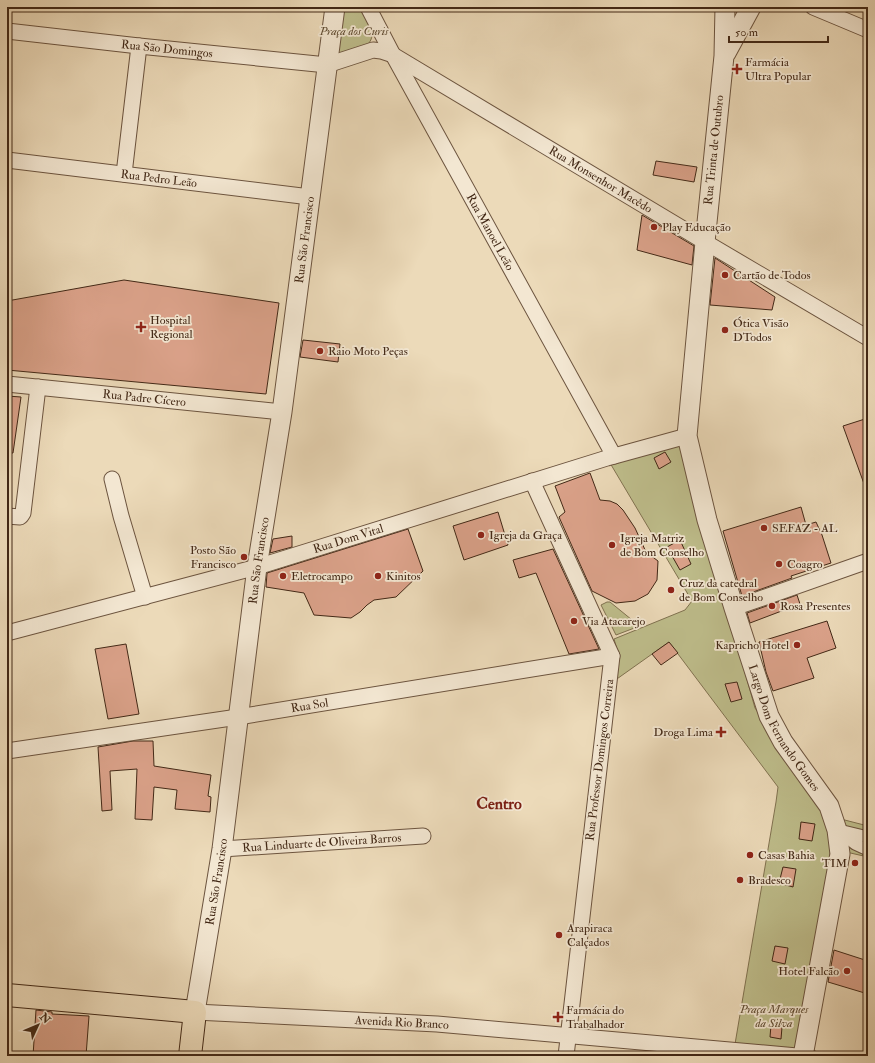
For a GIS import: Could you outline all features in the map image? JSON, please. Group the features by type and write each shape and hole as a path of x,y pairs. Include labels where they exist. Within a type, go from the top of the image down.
{"main road":[{"name":"Avenida Rio Branco","path":"7,995 195,1012"},
{"name":"Rua São Francisco","path":"190,1056 195,1012"}],"street":[{"name":"Rua São Francisco","path":"195,1012 222,849 257,567 282,412 335,7"},
{"name":"Rua Manoel Leão","path":"368,7 614,456"},
{"name":"Rua Trinta de Outubro","path":"687,436 704,242 724,56 725,7"},
{"path":"724,56 751,7"},
{"path":"813,7 868,30"},
{"name":"Rua São Domingos","path":"7,31 327,65"},
{"path":"124,174 139,46"},
{"name":"Rua Monsenhor Macêdo","path":"327,65 373,50 393,55 704,242 868,338"},
{"name":"Rua Pedro Leão","path":"7,160 310,197"},
{"name":"Rua Padre Cícero","path":"7,384 282,412"},
{"path":"7,516 20,517 23,513 38,387"},
{"name":"Rua Dom Vital","path":"7,633 257,567 614,456 687,436"},
{"name":"Largo Dom Fernando Gomes","path":"687,436 707,520 769,716 783,742 829,806 837,830 840,854 803,1056"},
{"path":"112,479 121,516 145,597"},
{"path":"532,481 612,656"},
{"path":"734,608 868,561"},
{"name":"Rua Sol","path":"7,751 238,717 612,656"},
{"name":"Rua Professor Domingos Correira","path":"566,1056 612,656"},
{"path":"837,830 868,837"},
{"path":"837,830 855,844 868,850"},
{"name":"Rua Linduarte de Oliveira Barros","path":"222,849 423,836"},
{"name":"Avenida Rio Branco","path":"195,1012 437,1024 797,1056"}],"green space":[{"name":"Praça dos Curis","path":"339,7 363,7 371,26 372,36 368,44 334,55"},
{"name":"Praça Marques da Silva","path":"682,443 755,708 824,811 831,847 804,1047 829,1056 797,1056 734,1050 778,787 669,642 614,681 618,653 614,639 685,610 692,601 610,463"},
{"path":"610,602 637,624 637,627 616,635 601,605"},
{"path":"833,817 868,826 868,857 846,852"}],"building":[{"path":"656,161 697,167 694,182 653,175"},
{"name":"Play Educação","path":"642,215 694,246 692,265 637,250"},
{"name":"Cartão de Todos","path":"715,258 775,297 772,310 710,305"},
{"name":"Hospital Regional","path":"124,280 279,303 266,394 7,370 7,301"},
{"name":"Raio Moto Peças","path":"303,340 340,344 338,362 300,357"},
{"path":"7,396 21,397 13,453 7,453"},
{"path":"868,418 868,492 867,492 843,426"},
{"path":"665,452 671,462 659,469 654,458"},
{"name":"Igreja Matriz de Bom Conselho","path":"590,473 600,500 610,501 617,504 623,510 635,528 646,552 658,561 657,580 648,594 635,601 616,603 592,591 559,517 565,512 555,486"},
{"path":"801,507 806,525 816,522 831,563 791,576 792,578 742,596 723,531"},
{"name":"Igreja da Graça","path":"498,512 508,545 464,560 453,526"},
{"name":"Kinitos","path":"408,529 423,571 396,597 374,600 351,618 314,615 304,593 266,587 267,573"},
{"path":"292,536 292,547 270,553 273,539"},
{"path":"680,540 691,564 680,570 667,547"},
{"name":"Via Atacarejo","path":"553,549 599,649 569,654 536,573 519,578 513,560"},
{"name":"Rosa Presentes","path":"797,595 800,604 750,623 747,613"},
{"name":"Kapricho Hotel","path":"827,621 836,648 807,658 814,678 773,691 766,672 759,642"},
{"path":"669,642 678,653 661,665 652,654"},
{"path":"126,644 139,714 108,719 95,649"},
{"path":"737,682 742,699 731,702 725,684"},
{"path":"133,741 153,741 154,766 211,775 208,796 211,797 210,812 175,809 177,790 154,787 152,820 135,819 137,769 110,771 112,810 102,811 98,747"},
{"path":"801,822 815,824 812,841 799,839"},
{"path":"783,867 796,869 793,887 779,883"},
{"path":"775,946 788,948 785,964 772,961"},
{"name":"Hotel Falcão","path":"834,950 868,961 868,994 828,982"},
{"path":"36,1010 52,1012 52,1014 89,1016 86,1056 33,1056"},
{"path":"771,1025 782,1027 781,1039 770,1037"}],"place":[{"name":"Farmácia Ultra Popular","path":"737,69"},
{"name":"Play Educação","path":"654,227"},
{"name":"Cartão de Todos","path":"725,275"},
{"name":"Hospital Regional","path":"141,327"},
{"name":"Ótica Visão DTodos","path":"725,330"},
{"name":"Raio Moto Peças","path":"320,351"},
{"name":"SEFAZ - AL","path":"764,528"},
{"name":"Igreja da Graça","path":"481,535"},
{"name":"Igreja Matriz de Bom Conselho","path":"612,545"},
{"name":"Posto São Francisco","path":"244,557"},
{"name":"Coagro","path":"779,564"},
{"name":"Eletrocampo","path":"283,576"},
{"name":"Kinitos","path":"378,576"},
{"name":"Cruz da catedral de Bom Conselho","path":"671,590"},
{"name":"Rosa Presentes","path":"772,606"},
{"name":"Via Atacarejo","path":"574,621"},
{"name":"Kapricho Hotel","path":"797,645"},
{"name":"Droga Lima","path":"721,732"},
{"name":"Casas Bahia","path":"750,855"},
{"name":"TIM","path":"855,863"},
{"name":"Bradesco","path":"740,880"},
{"name":"Arapiraca Calçados","path":"559,935"},
{"name":"Hotel Falcão","path":"847,971"},
{"name":"Farmácia do Trabalhador","path":"558,1017"}],"district":[{"name":"Centro","path":"499,804"}]}
